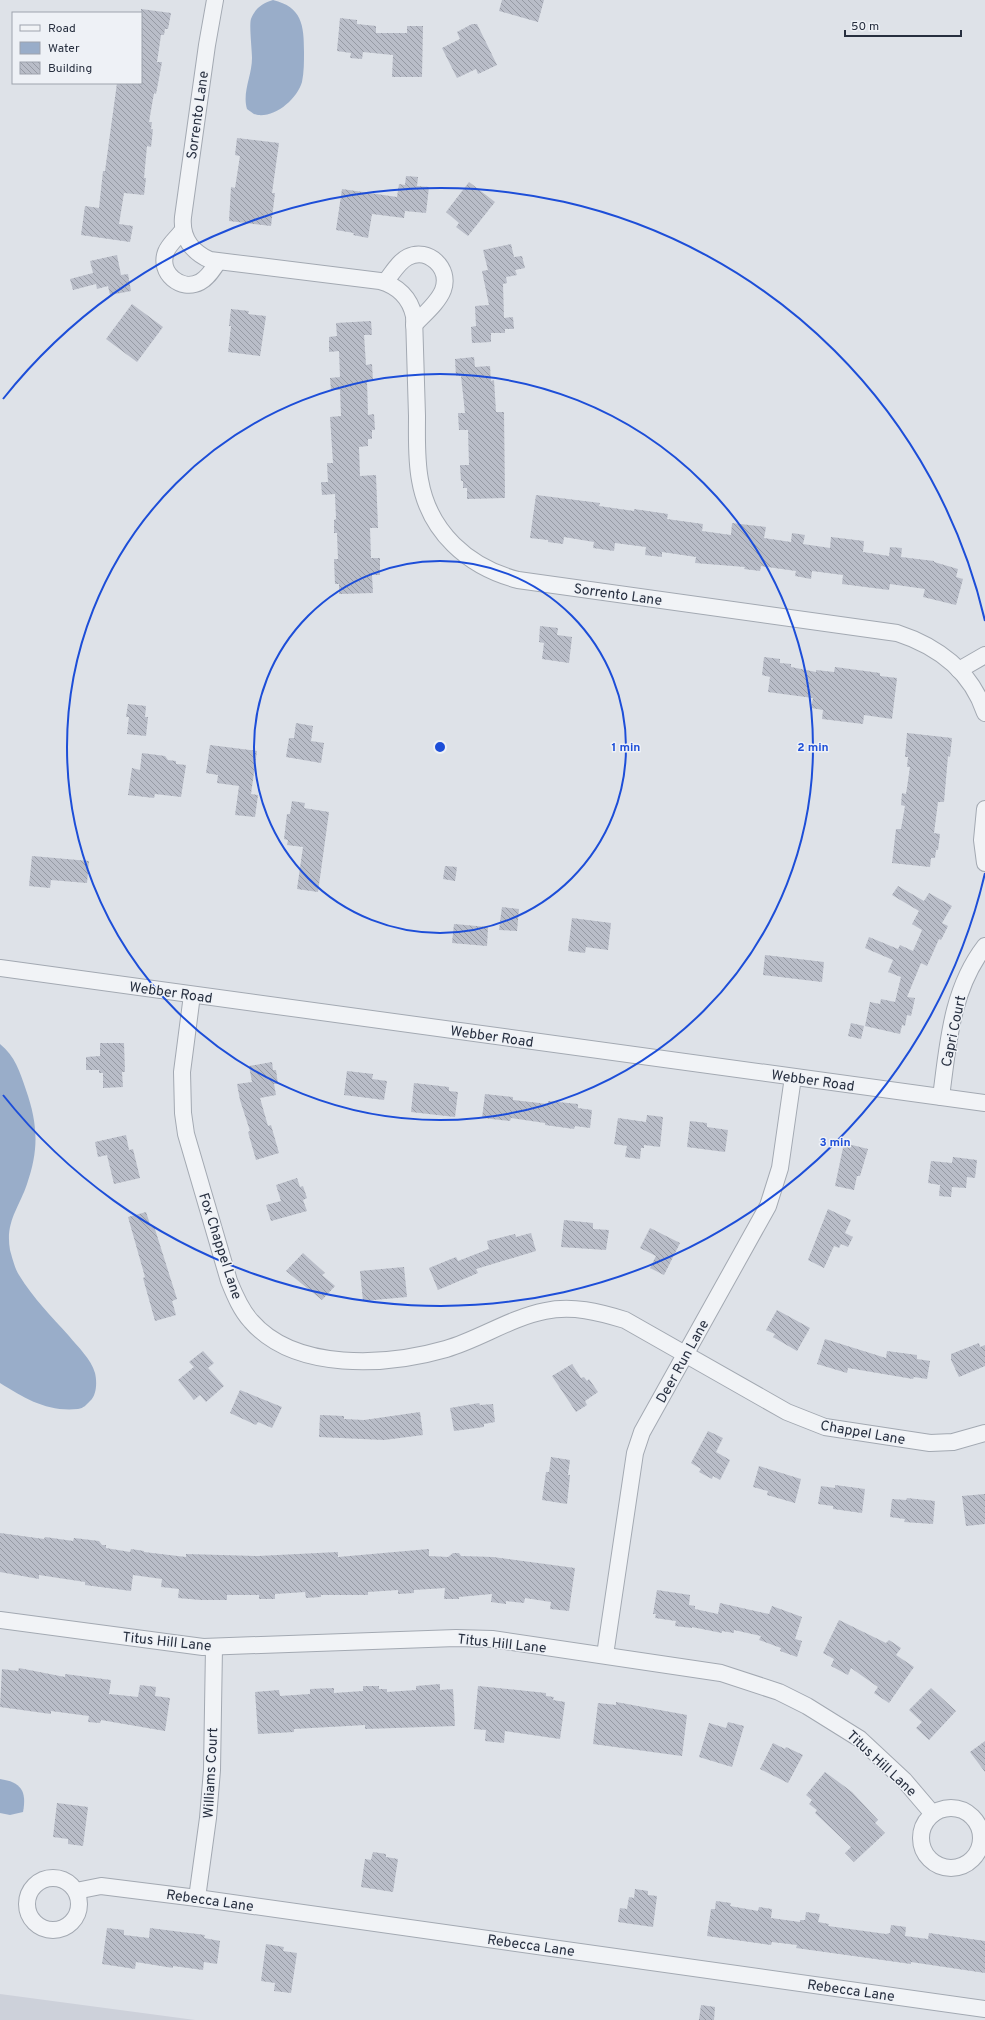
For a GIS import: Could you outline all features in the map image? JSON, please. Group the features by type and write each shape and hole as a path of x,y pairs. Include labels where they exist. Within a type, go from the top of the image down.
{"street":[{"name":"Sorrento Lane","path":"215,0 203,68 183,217 186,239 194,250 205,258 218,262 385,282 398,290 406,298 412,311 414,325 418,465 423,494 435,522 443,534 464,556 489,571 518,580 897,633 924,643 937,650 959,670 977,694 985,713"},
{"path":"184,230 169,246 164,257 166,268 172,278 185,285 196,284 206,278 218,262"},
{"path":"385,282 400,263 410,256 428,256 440,266 444,277 443,289 414,325"},
{"path":"959,670 985,655"},
{"path":"985,809 982,840 985,863"},
{"name":"Capri Court","path":"941,1097 954,1012 961,990 971,969 985,946"},
{"name":"Webber Road","path":"0,968 985,1103"},
{"name":"Fox Chappel Lane","path":"192,995 182,1072 182,1106 186,1134 232,1287 246,1315 265,1334 286,1347 314,1356 341,1360 394,1359 446,1349 471,1340 523,1317 545,1311 579,1309 601,1312 625,1320 685,1354"},
{"name":"Deer Run Lane","path":"605,1655 635,1453 642,1432 768,1206 780,1168 793,1077"},
{"name":"Chappel Lane","path":"685,1354 787,1412 824,1428 930,1443 953,1442 985,1434"},
{"name":"Titus Hill Lane","path":"0,1620 178,1644 214,1647 456,1638 492,1640 605,1655 721,1673 779,1692 807,1706 860,1739 904,1780 933,1814"},
{"name":"Williams Court","path":"197,1898 208,1818 212,1770 214,1647"},
{"name":"Rebecca Lane","path":"76,1891 101,1886 197,1898 985,2009"}],"shaded area":[{"path":"0,1994 195,2020 0,2020"}],"water":[{"path":"273,0 290,7 296,12 299,18 302,26 304,42 303,78 296,95 285,106 272,113 257,115 247,109 246,103 246,90 252,65 250,22 257,9 263,4"},
{"path":"0,1044 10,1054 22,1077 33,1114 36,1137 34,1160 31,1172 9,1231 10,1250 16,1270 30,1292 84,1353 91,1363 95,1373 96,1388 92,1398 85,1406 78,1409 56,1408 37,1403 0,1383"},
{"path":"0,1779 13,1782 21,1789 24,1798 23,1812 10,1815 0,1813"}],"building":[{"path":"502,0 544,0 538,22 499,11"},
{"path":"141,9 171,13 168,29 165,29 164,35 161,35 157,62 162,62 156,94 154,93 149,122 152,122 151,129 153,129 151,147 147,146 144,195 124,193 119,224 133,226 130,242 81,235 85,206 99,208 103,171 105,171 117,84 142,84"},
{"path":"340,18 357,20 357,24 376,26 376,33 407,33 407,26 423,26 422,77 392,77 393,55 363,52 362,59 350,58 351,53 337,51"},
{"path":"472,24 477,24 497,65 478,74 476,69 457,78 442,48 460,39 457,32"},
{"path":"237,138 279,143 272,193 275,193 271,226 229,221 231,187 235,188 240,156 235,155"},
{"path":"406,176 418,177 417,186 429,187 426,213 405,211 404,218 372,214 368,238 353,235 354,233 336,230 342,189 397,197 399,184 405,185"},
{"path":"469,182 495,202 468,236 456,227 459,223 446,212"},
{"path":"511,244 514,257 522,256 525,268 515,270 517,275 506,277 507,283 503,284 504,318 513,317 514,329 505,329 505,333 491,333 491,342 472,343 471,327 476,326 475,306 489,305 482,271 488,270 483,250"},
{"path":"117,255 121,275 128,274 131,291 110,295 108,286 97,289 96,284 73,290 70,279 93,273 90,261"},
{"path":"132,304 163,327 137,362 106,339"},
{"path":"231,309 249,311 248,314 266,316 260,356 228,352"},
{"path":"371,321 372,335 364,335 366,365 372,364 373,381 367,381 368,415 374,414 375,430 372,430 372,439 368,439 368,446 359,447 360,476 376,475 378,528 370,528 371,558 380,558 380,575 372,575 373,593 339,594 339,584 335,584 334,559 338,559 337,533 334,533 334,520 336,519 335,494 322,495 321,482 328,482 327,463 333,463 330,417 341,416 340,390 331,390 330,378 340,377 339,351 329,352 329,337 337,336 336,323"},
{"path":"474,357 475,367 490,366 491,381 494,380 496,412 504,412 505,498 467,499 467,488 463,488 463,481 461,481 460,465 469,465 468,430 459,430 458,413 465,413 461,376 456,376 455,359"},
{"path":"536,495 600,503 599,506 668,514 667,519 703,524 702,531 731,535 732,523 766,527 764,538 791,542 792,533 805,535 803,544 830,548 831,537 864,541 863,552 889,556 890,547 902,548 901,557 934,561 958,569 956,577 963,579 956,605 923,597 925,589 890,584 889,590 842,584 843,575 812,571 811,579 795,576 796,571 761,566 760,571 744,569 745,567 695,563 696,557 662,552 662,557 645,555 646,547 615,543 614,551 593,548 594,542 564,537 563,544 548,542 548,540 530,538"},
{"path":"540,626 558,628 557,635 572,637 569,663 542,659 544,643 539,642"},
{"path":"764,657 780,659 780,663 791,664 791,667 816,672 816,670 834,672 835,667 880,673 880,676 897,678 892,719 864,715 863,724 822,719 823,710 811,708 813,698 768,692 770,677 762,675"},
{"path":"128,704 146,706 145,717 148,717 146,736 127,734 129,717 126,717"},
{"path":"296,723 313,726 311,741 324,743 321,763 286,757 289,738 294,738"},
{"path":"907,733 952,738 950,757 948,756 944,802 938,802 934,833 940,834 938,850 936,850 935,858 931,858 930,867 892,863 896,829 901,829 905,806 901,805 902,793 906,794 910,767 907,767 908,757 905,757"},
{"path":"210,745 257,751 251,794 258,795 255,817 235,815 239,786 217,783 218,775 206,773"},
{"path":"142,753 165,756 168,760 176,761 176,764 186,765 181,797 155,794 154,798 128,795 132,768 140,770"},
{"path":"292,801 305,803 304,808 329,812 318,892 297,889 303,847 287,845 288,840 284,839 287,814 290,814"},
{"path":"32,856 89,861 87,883 51,880 50,888 29,886"},
{"path":"445,866 457,867 455,881 443,879"},
{"path":"898,886 924,901 929,893 952,906 942,923 948,926 941,940 939,939 927,966 921,963 907,997 915,998 911,1016 907,1015 905,1026 902,1025 900,1034 865,1026 870,1002 880,1004 881,999 895,1002 901,977 888,972 893,960 865,948 869,937 898,949 900,945 913,951 922,930 912,924 919,911 892,895"},
{"path":"502,907 519,909 517,931 499,930"},
{"path":"572,918 611,923 608,950 586,947 585,953 568,951"},
{"path":"454,924 488,927 487,946 452,943"},
{"path":"765,955 824,962 822,982 763,975"},
{"path":"851,1023 864,1026 861,1039 848,1036"},
{"path":"100,1043 124,1043 125,1072 122,1072 123,1087 103,1088 103,1073 99,1073 99,1070 86,1070 86,1057 100,1056"},
{"path":"272,1062 273,1070 276,1070 278,1084 274,1084 276,1095 260,1098 268,1126 271,1125 279,1153 256,1160 248,1132 250,1131 240,1100 237,1084 252,1082 249,1066"},
{"path":"347,1071 373,1074 372,1079 387,1081 384,1100 344,1095"},
{"path":"414,1083 449,1087 449,1091 458,1092 455,1117 411,1112"},
{"path":"485,1094 513,1097 513,1100 548,1104 548,1101 578,1104 578,1108 592,1110 590,1128 575,1126 574,1129 511,1118 510,1121 482,1118"},
{"path":"647,1115 663,1117 660,1147 644,1145 644,1148 641,1148 640,1159 625,1157 627,1146 614,1144 618,1118 646,1122"},
{"path":"690,1121 707,1123 707,1127 728,1130 725,1152 687,1147"},
{"path":"126,1135 129,1150 133,1149 140,1178 114,1184 107,1155 98,1157 95,1142"},
{"path":"844,1143 868,1149 860,1176 857,1176 854,1190 835,1186"},
{"path":"953,1157 977,1160 975,1178 967,1177 966,1188 952,1187 951,1197 939,1196 940,1185 928,1183 931,1161 952,1163"},
{"path":"297,1178 300,1187 303,1186 307,1198 303,1200 307,1211 271,1221 266,1205 281,1201 276,1185"},
{"path":"828,1209 851,1220 845,1233 853,1237 848,1247 841,1244 839,1248 834,1246 824,1268 808,1260"},
{"path":"146,1212 151,1227 154,1226 177,1299 172,1301 176,1315 155,1321 143,1278 145,1277 128,1217"},
{"path":"564,1220 593,1223 593,1229 609,1230 606,1250 561,1247"},
{"path":"650,1228 680,1243 664,1275 650,1268 656,1256 640,1248"},
{"path":"531,1233 536,1251 476,1269 478,1273 438,1290 429,1268 456,1257 458,1261 489,1249 487,1241 515,1234 516,1237"},
{"path":"303,1253 325,1273 322,1275 335,1286 322,1300 286,1271"},
{"path":"404,1267 407,1297 363,1301 360,1271"},
{"path":"777,1310 810,1328 797,1351 773,1337 775,1334 766,1330"},
{"path":"825,1339 886,1358 887,1351 917,1355 917,1359 930,1361 927,1379 914,1377 913,1379 848,1368 847,1373 817,1364"},
{"path":"979,1343 980,1347 985,1345 985,1366 959,1377 951,1360 951,1354"},
{"path":"203,1351 214,1363 208,1368 224,1386 206,1402 200,1395 194,1400 178,1380 194,1367 189,1362"},
{"path":"572,1364 581,1378 584,1377 587,1381 589,1379 598,1392 585,1401 587,1405 576,1412 552,1376"},
{"path":"240,1390 282,1407 272,1428 258,1422 256,1425 230,1413"},
{"path":"479,1403 480,1405 493,1404 495,1422 484,1424 484,1427 454,1431 450,1408"},
{"path":"420,1412 423,1435 384,1440 319,1437 320,1415 344,1416 344,1419 364,1420"},
{"path":"708,1431 723,1438 716,1452 730,1460 720,1480 713,1476 712,1479 699,1472 701,1469 691,1463"},
{"path":"551,1457 570,1460 567,1504 542,1500 546,1472 549,1472"},
{"path":"759,1466 801,1479 795,1503 767,1495 768,1491 753,1487"},
{"path":"835,1485 865,1489 862,1513 833,1509 833,1506 818,1504 821,1486 835,1488"},
{"path":"985,1494 985,1524 966,1526 962,1496"},
{"path":"907,1498 935,1501 933,1524 904,1522 905,1519 890,1517 892,1499 906,1500"},
{"path":"0,1533 44,1539 45,1537 73,1541 74,1538 99,1541 102,1545 106,1545 106,1548 130,1552 131,1549 186,1557 186,1554 258,1556 338,1552 338,1557 429,1549 429,1556 448,1557 453,1553 459,1553 461,1556 493,1557 575,1568 569,1611 550,1609 551,1602 525,1598 524,1603 506,1601 506,1604 491,1602 492,1594 459,1597 459,1599 444,1599 445,1588 414,1590 414,1593 398,1594 398,1590 368,1592 368,1595 321,1595 321,1597 306,1598 305,1592 275,1594 275,1599 259,1599 259,1595 227,1595 227,1600 201,1600 178,1598 179,1589 161,1587 162,1579 133,1575 131,1591 85,1585 85,1582 39,1575 39,1579 0,1572"},
{"path":"657,1590 690,1595 689,1605 695,1606 695,1609 718,1614 720,1603 769,1614 772,1606 802,1617 795,1639 802,1641 797,1657 780,1651 781,1648 759,1640 761,1636 734,1630 734,1633 722,1631 722,1633 692,1627 675,1626 676,1621 655,1618 656,1614 653,1614"},
{"path":"839,1620 886,1643 889,1640 901,1648 896,1655 914,1667 889,1703 874,1693 878,1687 851,1668 848,1675 831,1666 834,1659 823,1653"},
{"path":"19,1668 65,1677 65,1674 111,1680 109,1694 138,1697 140,1685 156,1687 155,1696 170,1698 165,1731 101,1720 100,1723 88,1722 89,1716 51,1711 51,1714 0,1707 2,1669 18,1671"},
{"path":"440,1684 440,1690 453,1689 455,1726 365,1729 365,1725 294,1729 294,1732 258,1734 255,1692 279,1690 280,1696 310,1694 310,1689 334,1688 334,1693 363,1691 363,1686 379,1686 379,1689 387,1689 387,1692 416,1690 416,1686"},
{"path":"478,1686 546,1693 546,1696 554,1697 553,1700 565,1702 560,1739 505,1731 504,1743 485,1741 486,1730 474,1729"},
{"path":"931,1688 956,1711 929,1740 916,1728 922,1722 909,1710"},
{"path":"616,1702 687,1715 682,1756 593,1744 598,1703 616,1705"},
{"path":"728,1722 744,1726 732,1767 699,1757 709,1723 726,1728"},
{"path":"985,1741 985,1772 970,1752"},
{"path":"773,1743 803,1755 788,1783 760,1769"},
{"path":"825,1772 852,1792 878,1820 875,1823 885,1833 854,1862 845,1853 851,1847 815,1813 817,1810 809,1804 812,1800 806,1795"},
{"path":"57,1803 88,1807 83,1846 68,1844 68,1839 53,1837"},
{"path":"373,1852 386,1854 386,1857 398,1859 393,1892 361,1887 365,1859 371,1860"},
{"path":"635,1889 648,1891 648,1895 657,1896 653,1927 618,1922 620,1908 627,1909 629,1897 634,1898"},
{"path":"716,1901 731,1903 730,1906 758,1911 759,1907 772,1909 771,1918 800,1922 800,1920 805,1920 806,1912 820,1914 818,1922 829,1924 828,1926 886,1934 890,1933 891,1925 906,1927 905,1936 928,1939 929,1933 985,1941 985,1973 911,1962 911,1964 796,1948 797,1945 772,1942 771,1945 707,1936 711,1909 715,1909"},
{"path":"107,1928 124,1930 124,1935 149,1938 150,1928 205,1935 204,1938 220,1941 217,1964 204,1962 203,1970 173,1966 173,1968 136,1962 135,1969 102,1964"},
{"path":"266,1944 284,1947 283,1951 297,1953 291,1993 274,1991 275,1983 261,1981"},
{"path":"701,2005 715,2007 714,2020 699,2020"}]}
